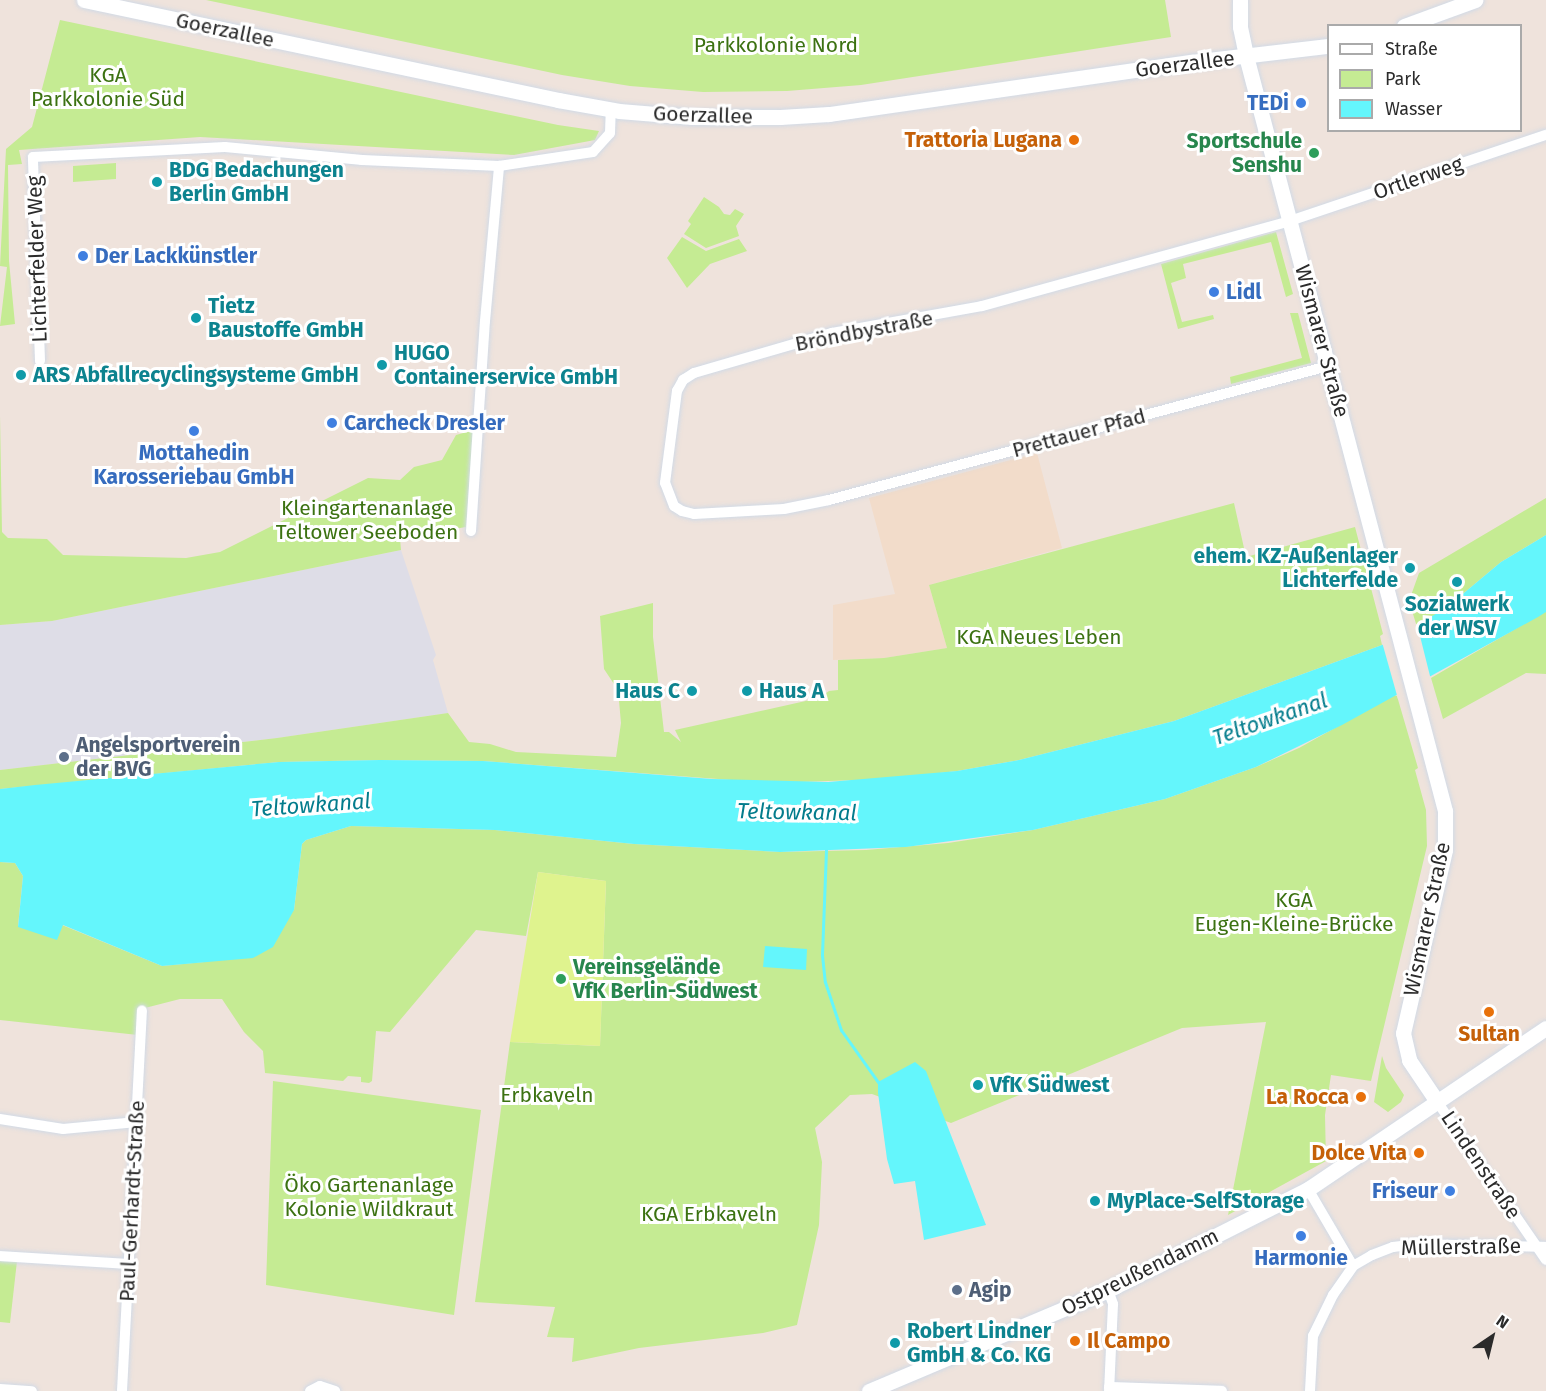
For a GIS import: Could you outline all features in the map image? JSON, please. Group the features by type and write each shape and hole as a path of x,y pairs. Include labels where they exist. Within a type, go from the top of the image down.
{"main road":[{"name":"Goerzallee","path":"84,0 611,110 711,117 829,114 1162,65 1327,46"},
{"name":"Wismarer Straße","path":"1240,0 1240,27 1246,56 1396,626 1441,787 1446,828 1438,880 1405,1017 1403,1038 1409,1060 1436,1100"},
{"path":"1409,24 1475,0"},
{"name":"Ostpreußendamm","path":"869,1391 1108,1290 1308,1189 1436,1100 1546,1028"}],"street":[{"name":"Lichterfelder Weg","path":"40,361 33,157 225,147 362,160 499,166 593,152 610,133 611,110"},
{"name":"Ortlerweg","path":"1290,221 1546,135"},
{"path":"471,531 485,321 499,166"},
{"name":"Bröndbystraße","path":"829,500 759,512 694,513 674,506 665,483 676,391 683,380 694,373 832,333 979,306 1290,221"},
{"name":"Prettauer Pfad","path":"829,500 1328,366"},
{"name":"Paul-Gerhardt-Straße","path":"122,1391 142,1011"},
{"name":"Lindenstraße","path":"1436,1100 1541,1247 1546,1260"},
{"path":"0,1119 63,1129 137,1122"},
{"path":"1308,1189 1353,1266"},
{"name":"Müllerstraße","path":"1310,1391 1313,1336 1333,1295 1353,1266 1372,1255 1394,1247 1416,1244 1541,1247"},
{"path":"0,1256 128,1264"},
{"path":"1108,1290 1113,1304 1109,1389 1222,1391"},
{"path":"310,1391 326,1386 335,1391"},
{"path":"0,1389 32,1391"}],"shaded area":[{"path":"1037,453 1062,548 929,585 947,648 884,658 833,660 833,605 895,594 869,498"},
{"path":"401,550 436,655 433,660 448,713 277,738 0,770 0,625 52,621"}],"green space":[{"name":"Parkkolonie Nord","path":"206,0 1165,0 1171,37 861,85 787,91 703,92 630,86 562,75"},
{"name":"KGA Parkkolonie Süd","path":"60,20 558,125 599,131 595,140 514,155 200,137 19,150 22,164 8,165 9,261 15,324 0,326 7,267 0,266 6,149 32,127"},
{"path":"116,163 116,179 73,182 73,166"},
{"path":"704,197 719,207 724,214 730,215 735,209 744,214 736,226 739,236 706,248 684,234 691,224 688,221"},
{"path":"1276,232 1293,294 1286,297 1271,242 1183,264 1186,278 1171,283 1182,322 1213,315 1214,319 1178,329 1161,264"},
{"path":"682,237 706,251 739,239 747,251 710,264 687,288 667,258"},
{"path":"1290,313 1298,313 1311,363 1231,384 1230,377 1302,358"},
{"name":"Kleingartenanlage Teltower Seeboden","path":"0,415 2,532 8,538 47,539 63,555 186,558 220,552 368,478 400,480 414,467 442,460 456,435 474,430 466,527 400,538 401,550 52,621 0,625"},
{"path":"1546,498 1546,535 1501,562 1446,608 1417,627 1409,601 1419,573"},
{"name":"KGA Neues Leben","path":"1234,503 1246,557 1355,527 1383,634 1380,636 1382,645 1174,721 1019,760 957,771 887,779 770,783 483,761 380,760 279,762 0,789 0,770 277,738 448,713 469,742 490,744 516,752 616,757 621,723 618,690 604,669 600,616 653,603 653,637 664,732 669,732 681,742 675,730 819,698 829,691 838,690 838,660 884,658 947,648 929,585"},
{"path":"1546,611 1546,674 1526,673 1443,719 1431,678"},
{"path":"1394,695 1397,696 1418,768 1415,770 1426,810 1427,846 1371,1081 1331,1075 1325,1115 1326,1161 1228,1215 1266,1022 1182,1028 951,1123 872,1094 850,1095 815,1128 822,1162 819,1225 797,1325 763,1333 639,1348 572,1362 574,1338 547,1337 555,1307 475,1302 510,1042 600,1046 606,881 538,872 526,936 476,930 390,1032 376,1031 372,1081 369,1083 361,1082 361,1077 348,1076 343,1081 265,1073 263,1051 244,1032 222,999 180,999 141,1009 138,1035 0,1020 0,862 15,863 23,876 18,926 62,925 162,966 204,962 294,910 302,844 306,840 351,826 495,830 634,844 780,852 866,850 948,843 1033,830 1165,799 1256,767 1299,748"},
{"name":"Vereinsgelände VfK Berlin-Südwest","path":"538,872 606,881 600,1046 510,1042"},
{"path":"1382,1056 1386,1068 1404,1095 1401,1102 1388,1112 1374,1102"},
{"name":"Öko Gartenanlage Kolonie Wildkraut","path":"273,1081 481,1110 454,1315 266,1285"},
{"path":"0,1261 17,1261 10,1323 0,1322"}],"water":[{"name":"Teltowkanal","path":"1546,535 1546,612 1538,617 1342,725 1256,767 1165,799 1033,830 906,847 780,852 634,844 495,830 351,826 306,840 302,844 294,910 273,947 253,958 162,966 63,925 57,940 18,927 23,876 15,863 0,862 0,789 35,785 279,762 380,760 483,761 712,779 828,782 957,771 1019,760 1174,721 1382,645 1446,608 1501,562"},
{"path":"765,946 807,949 806,970 763,967"},
{"path":"915,1062 926,1071 986,1225 924,1240 915,1181 894,1184 887,1159 878,1093 878,1082"}],"pier":[{"path":"1417,624 1431,680 1398,699 1382,642"}],"waterway":[{"path":"826,850 822,955 825,982 841,1030 878,1082"}],"place":[{"name":"TEDi","path":"1301,103"},
{"name":"Trattoria Lugana","path":"1074,140"},
{"name":"Sportschule Senshu","path":"1314,153"},
{"name":"BDG Bedachungen Berlin GmbH","path":"157,182"},
{"name":"Der Lackkünstler","path":"83,256"},
{"name":"Lidl","path":"1214,292"},
{"name":"Tietz Baustoffe GmbH","path":"196,318"},
{"name":"HUGO Containerservice GmbH","path":"382,365"},
{"name":"ARS Abfallrecyclingsysteme GmbH","path":"21,375"},
{"name":"Carcheck Dresler","path":"332,423"},
{"name":"Mottahedin Karosseriebau GmbH","path":"194,431"},
{"name":"ehem. KZ-Außenlager Lichterfelde","path":"1410,568"},
{"name":"Sozialwerk der WSV","path":"1457,582"},
{"name":"Haus C","path":"692,691"},
{"name":"Haus A","path":"747,691"},
{"name":"Angelsportverein der BVG","path":"64,757"},
{"name":"Vereinsgelände VfK Berlin-Südwest","path":"561,979"},
{"name":"Sultan","path":"1489,1012"},
{"name":"VfK Südwest","path":"978,1085"},
{"name":"La Rocca","path":"1361,1097"},
{"name":"Dolce Vita","path":"1419,1153"},
{"name":"Friseur","path":"1450,1191"},
{"name":"MyPlace-SelfStorage","path":"1095,1201"},
{"name":"Harmonie","path":"1301,1236"},
{"name":"Agip","path":"957,1290"},
{"name":"Il Campo","path":"1075,1341"},
{"name":"Robert Lindner GmbH & Co. KG","path":"895,1343"}],"park label":[{"name":"KGA Eugen-Kleine-Brücke","path":"1294,912"},
{"name":"Erbkaveln","path":"547,1095"},
{"name":"KGA Erbkaveln","path":"709,1214"}]}
